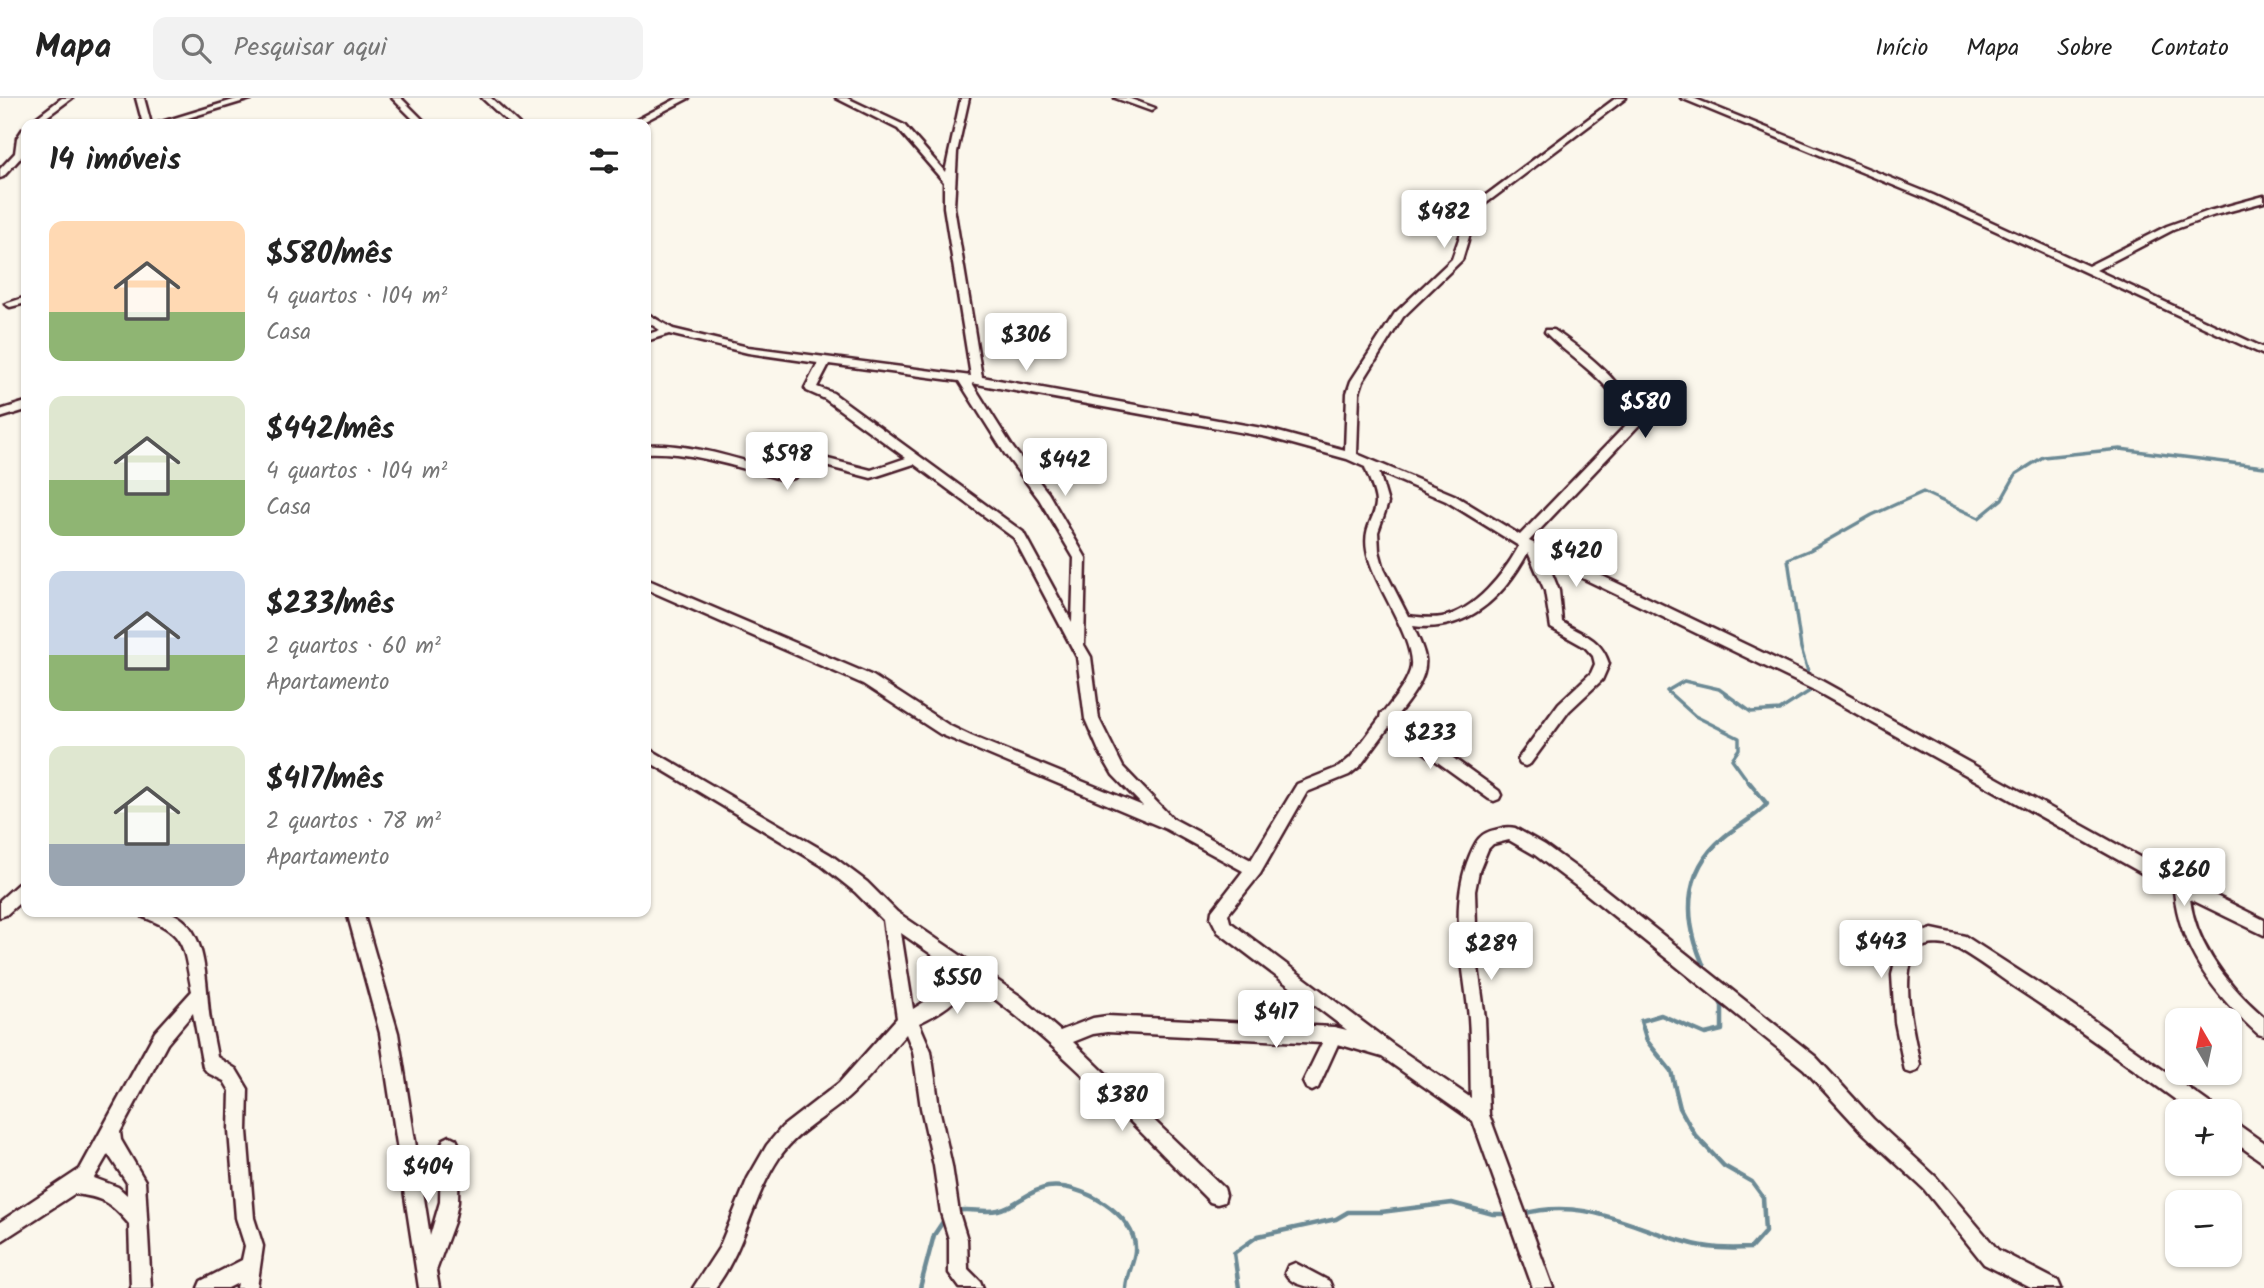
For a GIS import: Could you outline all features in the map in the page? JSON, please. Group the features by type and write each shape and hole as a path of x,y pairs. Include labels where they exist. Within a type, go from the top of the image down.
{"street":[{"path":"39,119 68,98"},
{"path":"140,98 146,119"},
{"path":"176,119 250,98"},
{"path":"396,98 418,119"},
{"path":"486,98 509,119"},
{"path":"643,119 685,98"},
{"path":"840,98 901,127 947,180"},
{"path":"965,98 951,150 947,180 977,380"},
{"path":"1119,98 1151,108"},
{"path":"1351,456 1353,393 1357,381 1399,315 1457,260 1474,209 1622,98"},
{"path":"1685,98 1780,139 1930,197 2264,352"},
{"path":"2,171 19,154 21,143"},
{"path":"2,171 21,163"},
{"path":"2088,270 2170,228 2264,199"},
{"path":"10,304 21,301"},
{"path":"651,319 669,331 748,350 977,380 1267,433 1370,463 1450,498 1528,546 1800,676 2122,855 2264,928"},
{"path":"651,336 669,331"},
{"path":"1404,620 1440,623 1461,617 1472,609 1510,572 1528,546 1634,424 1630,412 1593,367 1550,332"},
{"path":"825,360 811,388 829,396 1019,535 1078,644 1088,672 1093,719 1106,751 1124,778 1171,824"},
{"path":"963,378 1009,451 1044,496 1080,558 1078,644"},
{"path":"0,414 21,408"},
{"path":"651,449 692,451 784,476 790,475 812,459 871,474 915,459"},
{"path":"1370,463 1381,492 1382,503 1371,532 1373,551 1378,569 1404,620 1418,657 1418,669 1407,692 1351,766 1302,788 1254,869 1220,911 1219,918 1224,927 1386,1050 1480,1115"},
{"path":"1525,760 1564,706 1597,676 1602,664 1597,650 1588,641 1556,624 1552,591 1528,546"},
{"path":"651,586 868,680 945,730 1171,824 1254,869"},
{"path":"1386,717 1494,795"},
{"path":"651,756 826,860 861,887 891,918 1014,1002 1058,1040 1217,1195"},
{"path":"1543,1288 1480,1115 1476,1018 1469,960 1468,891 1471,871 1482,845 1488,838 1510,833 1540,850 1590,887 1790,1046 1810,1063 1867,1125 1930,1183 1991,1257 2051,1288"},
{"path":"2181,885 2182,909 2187,926 2206,966 2238,1006 2264,1028"},
{"path":"0,910 21,891"},
{"path":"163,917 181,928 190,941 201,995 201,1016 209,1061 214,1067 230,1075 239,1089 238,1131 245,1218 254,1246 247,1288"},
{"path":"356,917 388,1033 428,1279"},
{"path":"891,918 906,1021 914,1031 922,1051 930,1108 959,1245 959,1273 973,1288"},
{"path":"1911,1065 1900,986 1900,960 1907,947 1916,940 1945,936 1959,941 2066,1011 2189,1099"},
{"path":"704,1288 725,1261 762,1169 785,1135 846,1088 906,1021 946,1000 960,985 967,969"},
{"path":"0,1233 73,1185 94,1165 117,1116 161,1038 184,1010 201,995"},
{"path":"1058,1040 1093,1026 1107,1024 1305,1032 1334,1035 1386,1050"},
{"path":"1312,1082 1334,1035"},
{"path":"111,1132 112,1143 136,1181 141,1288"},
{"path":"2242,1138 2264,1154"},
{"path":"428,1279 449,1202 450,1145"},
{"path":"73,1185 99,1187 114,1193 139,1222"},
{"path":"208,1288 251,1266"},
{"path":"1294,1273 1322,1288"}],"waterway":[{"path":"1810,678 1801,648 1788,559 1810,550 1872,515 1923,492 1979,518 2002,499 2016,474 2043,457 2120,449 2264,467"},
{"path":"1750,784 1732,759 1739,749 1739,738 1695,716 1667,691 1684,681 1719,689 1751,712 1780,710 1813,689 1812,685"},
{"path":"1706,971 1693,935 1690,917 1693,883 1710,851 1767,804 1749,782"},
{"path":"1522,1214 1544,1210 1585,1211 1694,1244 1718,1248 1751,1248 1765,1232 1763,1197 1752,1182 1724,1166 1695,1135 1680,1108 1671,1071 1647,1041 1641,1021 1661,1015 1705,1034 1722,1030 1722,1006 1718,997"},
{"path":"955,1211 998,1210 1048,1187 1076,1190 1090,1196 1117,1214 1127,1225 1133,1238 1135,1251 1126,1288"},
{"path":"1239,1288 1234,1253 1258,1236 1336,1219 1348,1212 1381,1212 1452,1203 1493,1214 1511,1214"},
{"path":"920,1288 934,1235 946,1217"}]}
